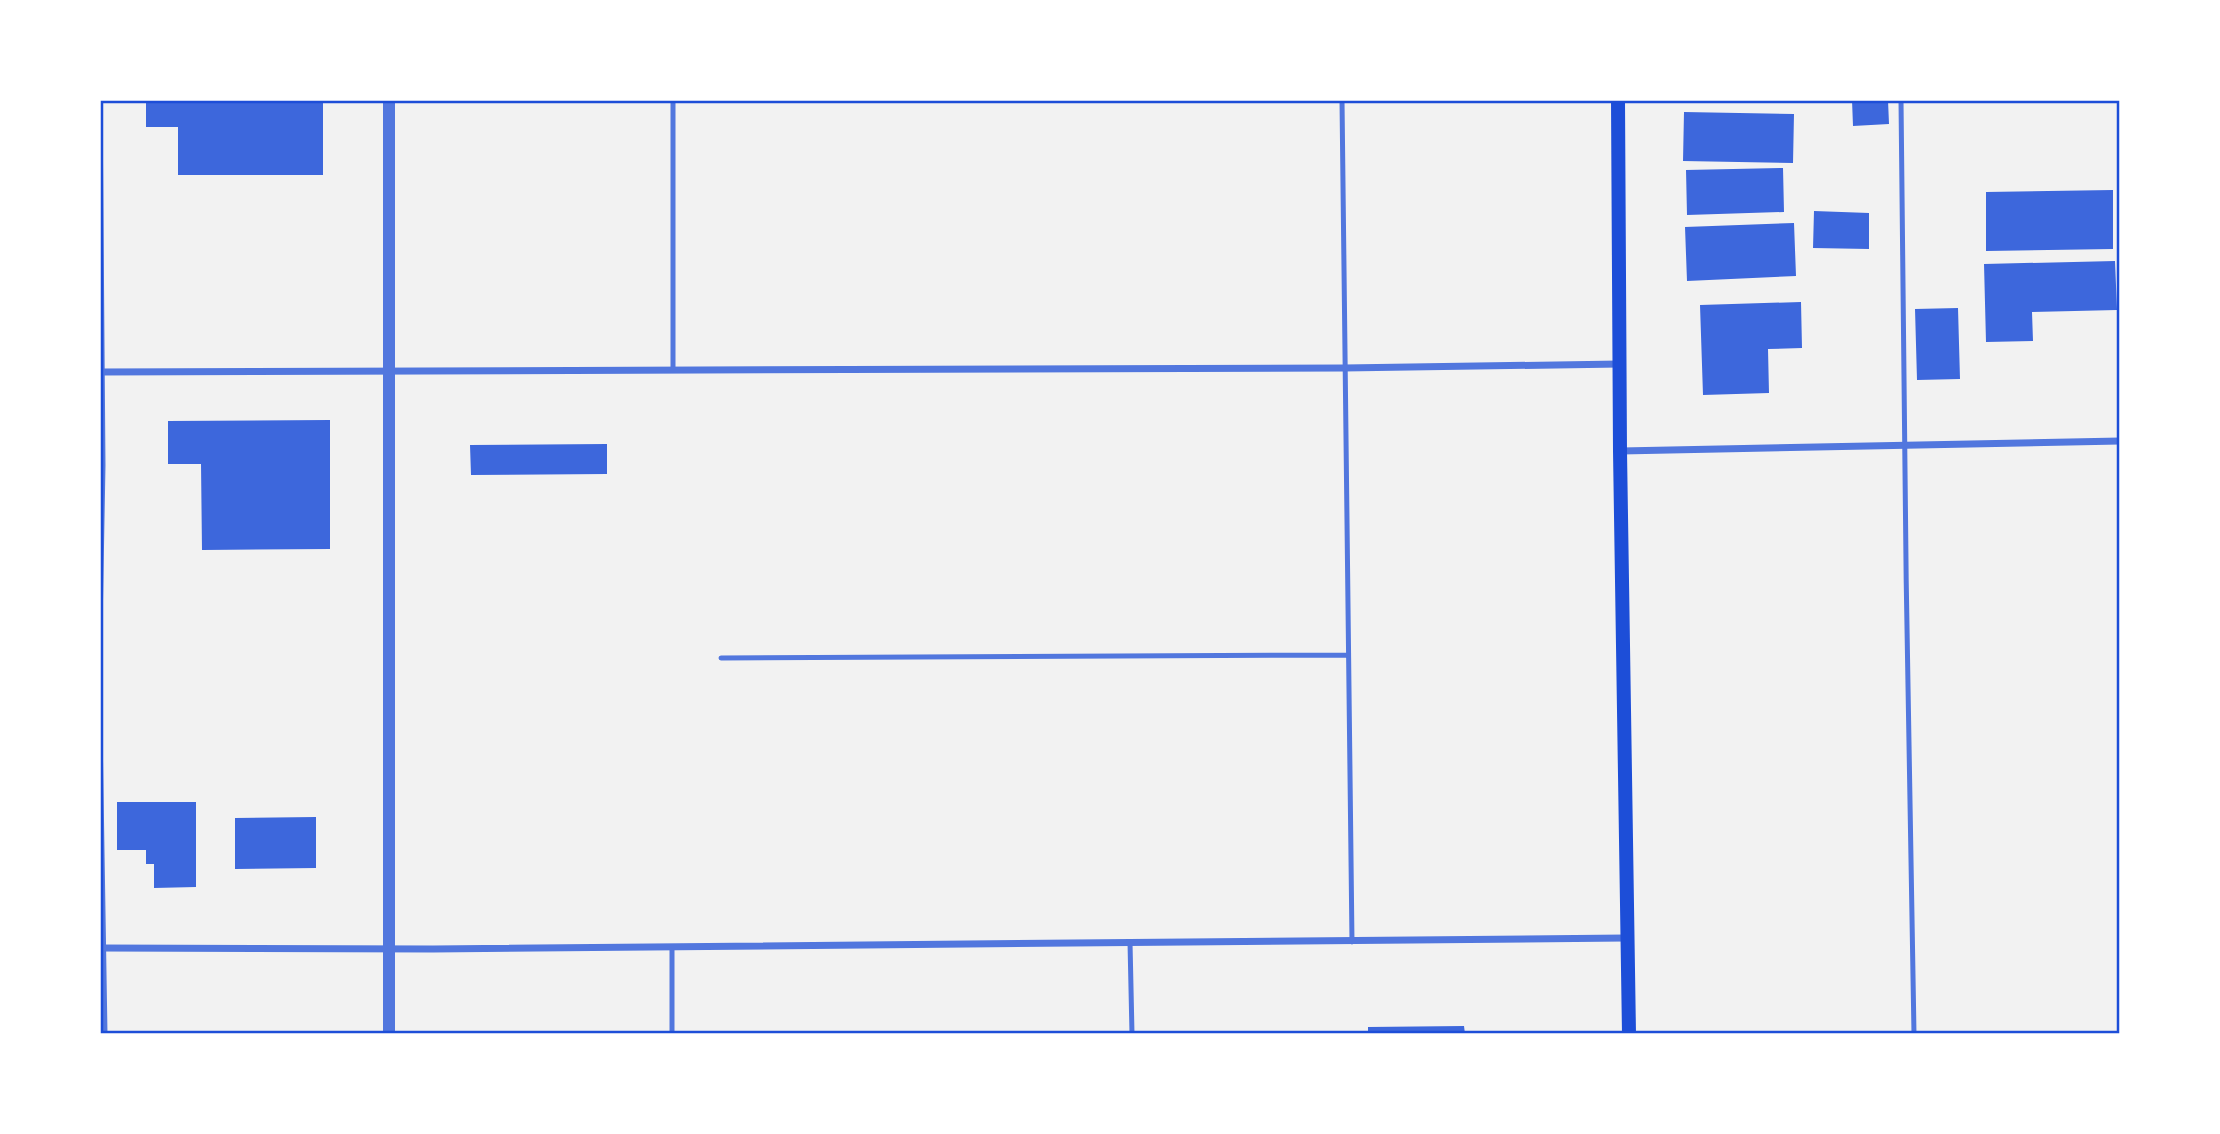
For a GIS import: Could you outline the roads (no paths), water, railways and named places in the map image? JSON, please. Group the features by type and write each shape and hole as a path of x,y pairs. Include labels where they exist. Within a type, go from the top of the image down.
{"main road":[{"path":"1618,100 1620,451 1629,1034"}],"street":[{"path":"389,1034 390,100"},
{"path":"100,372 1344,368 1620,364"},
{"path":"1620,451 2120,441"},
{"path":"102,948 389,949 1626,938"}],"lane":[{"path":"100,100 100,372 103,465 100,625"},
{"path":"673,100 673,370"},
{"path":"1342,100 1352,942"},
{"path":"1901,100 1903,446 1914,1034"},
{"path":"721,658 1014,659 1239,654 1348,655"},
{"path":"100,729 105,1034"},
{"path":"1130,942 1132,1034"},
{"path":"672,947 672,1034"}]}
